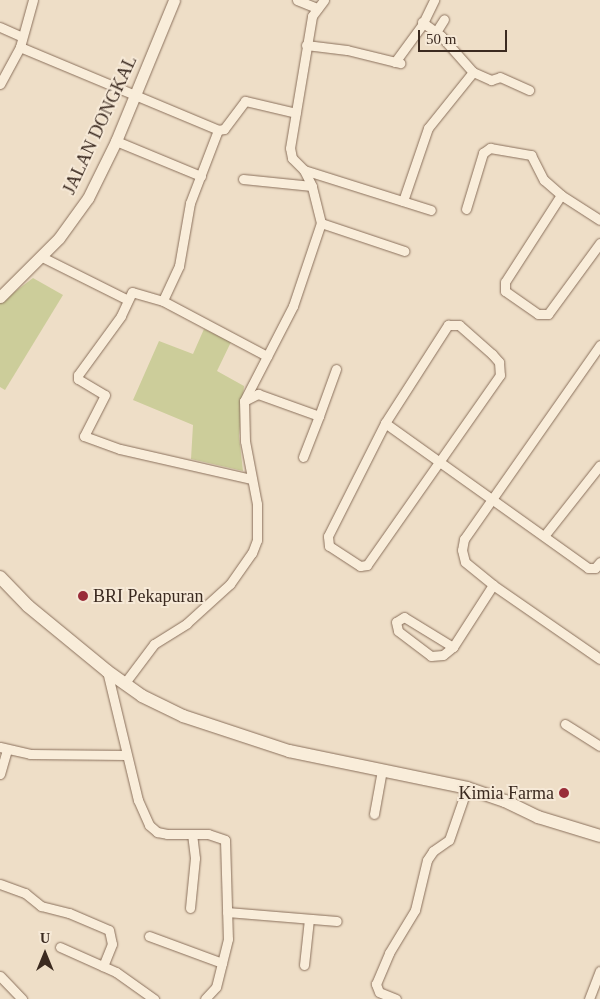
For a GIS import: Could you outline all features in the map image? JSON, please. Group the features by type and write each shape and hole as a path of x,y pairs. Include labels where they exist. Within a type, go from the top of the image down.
{"main road":[{"path":"0,576 28,606 106,671 165,708 241,736 290,751 467,788 505,800 538,817 600,836"}],"street":[{"path":"0,84 20,47 33,0"},
{"name":"JALAN DONGKAL","path":"0,297 42,256 84,203 116,141 174,0"},
{"path":"297,0 317,8"},
{"path":"124,684 154,644 187,623 222,591 252,552 258,523 243,418 244,401 293,306 321,223 312,186 304,170 291,153 306,45 312,16 324,0"},
{"path":"306,45 347,50 397,62 434,0"},
{"path":"436,32 444,19"},
{"path":"422,22 436,32 473,72 491,80 500,77 529,90"},
{"path":"0,27 22,37"},
{"path":"20,47 218,130 224,128 245,101 296,113"},
{"path":"404,201 428,128 473,72"},
{"path":"163,301 179,266 190,203 218,130"},
{"path":"116,141 201,176"},
{"path":"466,209 483,153 490,148 531,156 540,174 561,195 600,220"},
{"path":"304,170 431,210"},
{"path":"243,179 312,186"},
{"path":"561,195 505,282 505,291 538,314 548,314 600,243"},
{"path":"321,223 404,251"},
{"path":"42,256 126,299"},
{"path":"251,479 120,449 84,436 105,396 78,379 78,375 121,316 126,299 134,292 163,301 267,356"},
{"path":"448,325 458,325 499,362 500,375 366,565 360,566 329,546 328,536 386,423 448,325"},
{"path":"600,345 492,502 464,539 462,550 465,562 493,585 600,659"},
{"path":"303,456 336,369"},
{"path":"244,401 258,394 319,416"},
{"path":"386,423 492,502 588,568 595,568 600,562"},
{"path":"544,536 600,465"},
{"path":"453,647 404,617 396,622 398,631 431,656 444,655 453,647 493,585"},
{"path":"106,671 138,800 150,825 167,834 208,834 225,840 229,928 216,986 205,999"},
{"path":"565,724 600,746"},
{"path":"0,774 4,749 38,754 126,755"},
{"path":"374,814 382,770"},
{"path":"396,999 379,992 376,984 389,953 415,910 427,860 433,851 449,840 467,788"},
{"path":"190,908 195,858 192,834"},
{"path":"0,884 25,893 41,906 69,913 109,930 113,940 103,966"},
{"path":"227,912 338,921"},
{"path":"304,965 309,919"},
{"path":"149,936 222,963"},
{"path":"60,947 103,966 154,999"},
{"path":"589,999 600,971"},
{"path":"0,976 22,999"}],"green space":[{"path":"33,278 63,295 5,390 0,387 0,303"},
{"path":"204,329 231,342 217,371 244,386 239,436 243,471 191,459 193,425 133,400 159,341 193,354"}],"place":[{"name":"BRI Pekapuran","path":"83,596"},
{"name":"Kimia Farma","path":"564,793"}]}
